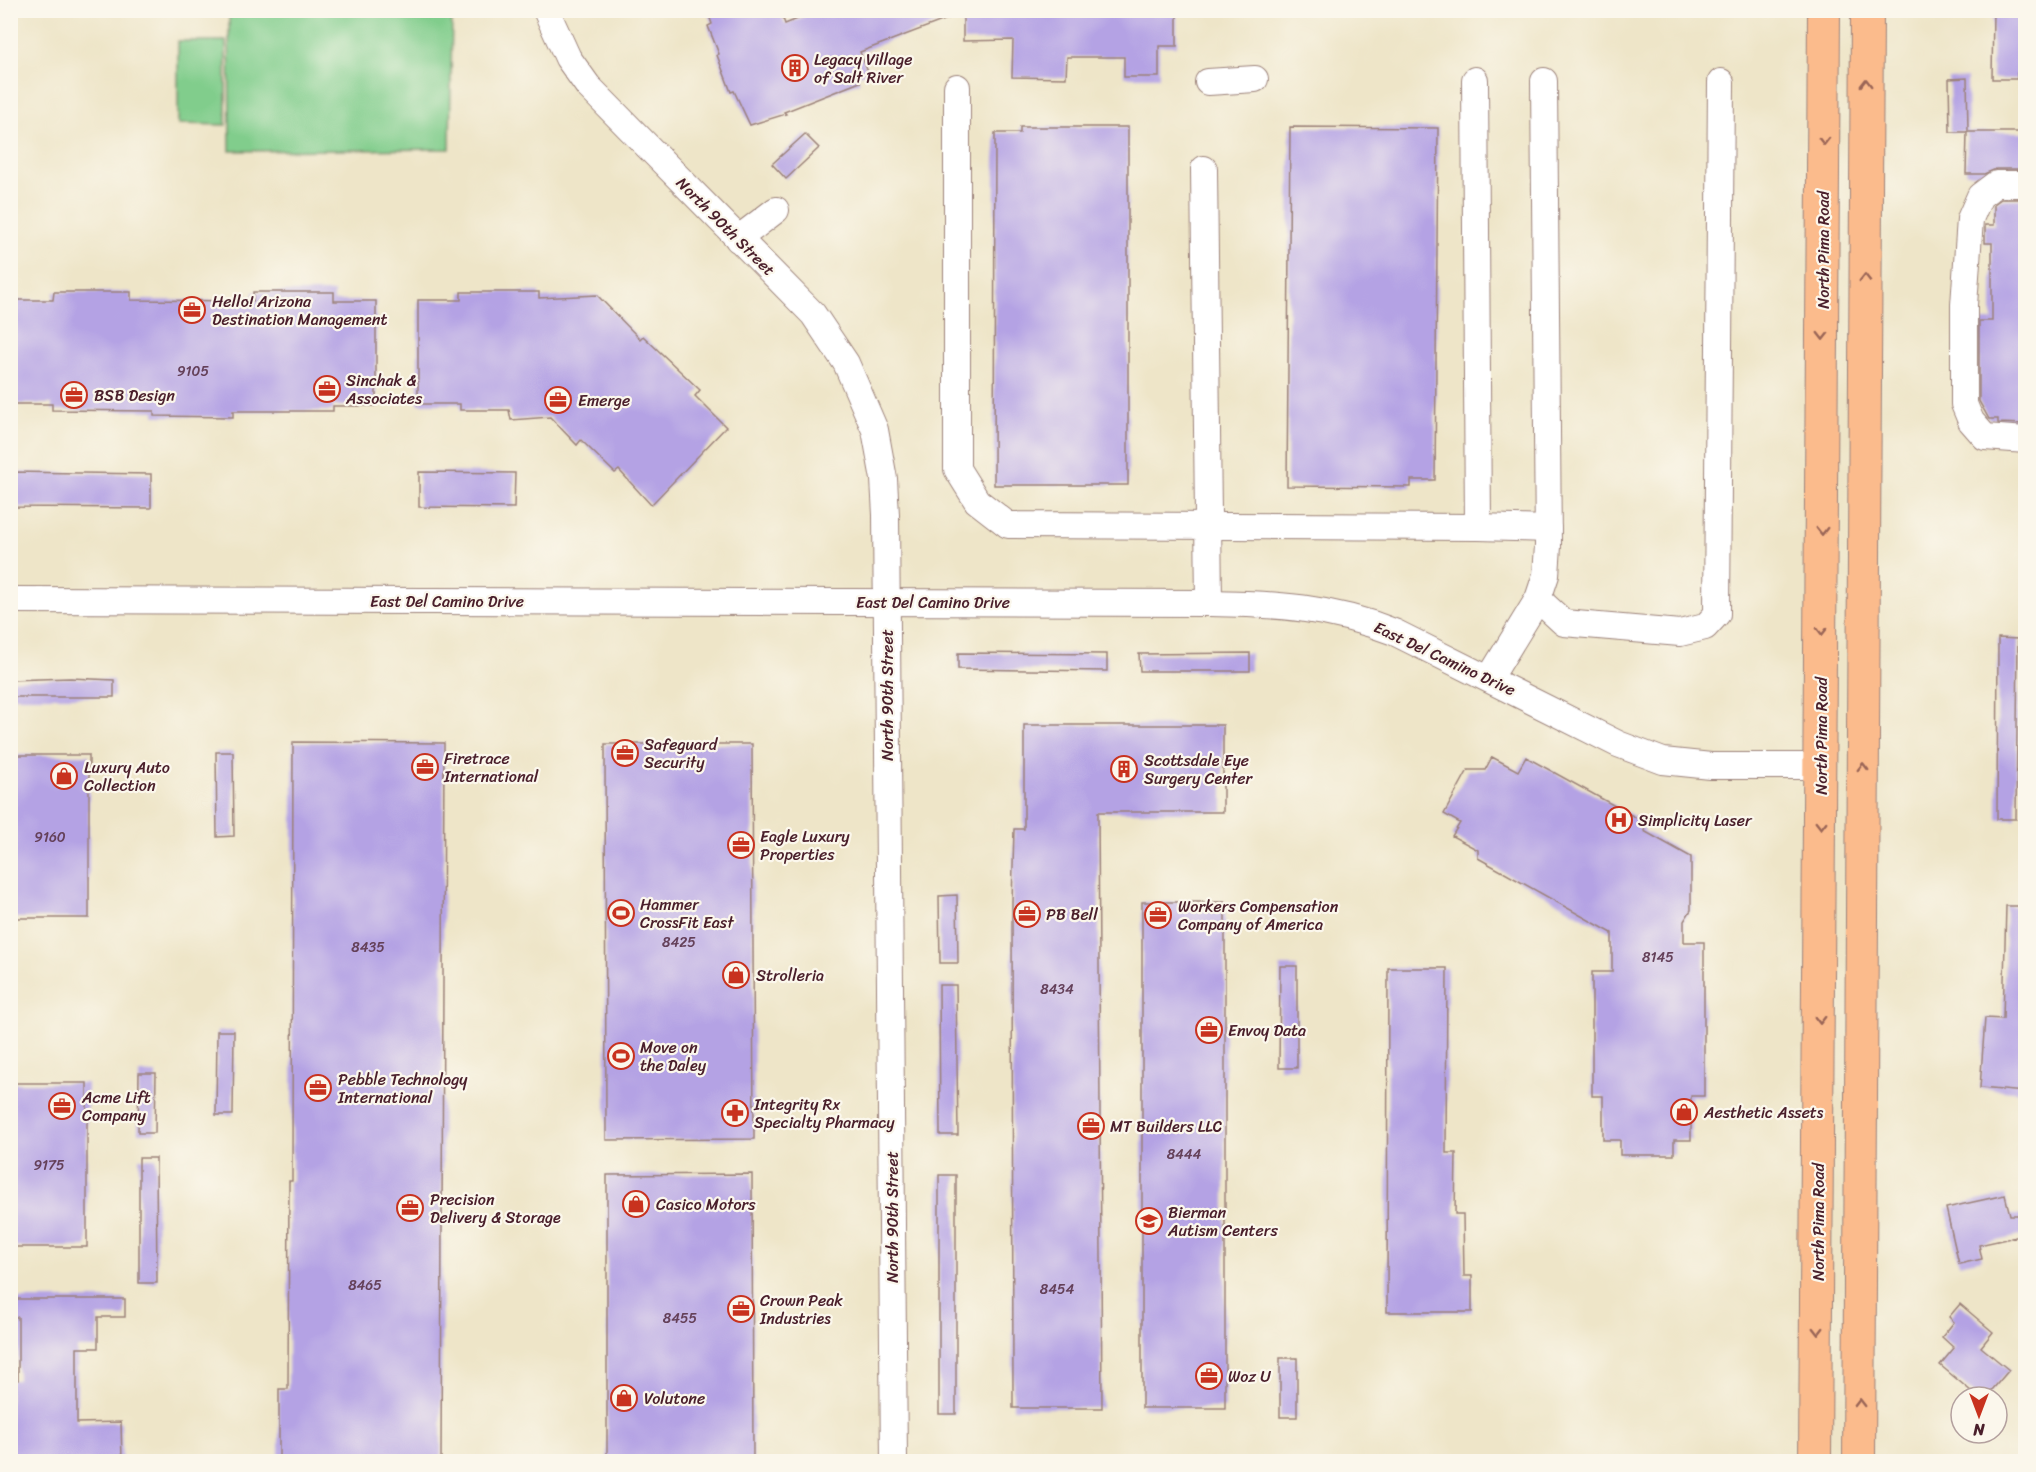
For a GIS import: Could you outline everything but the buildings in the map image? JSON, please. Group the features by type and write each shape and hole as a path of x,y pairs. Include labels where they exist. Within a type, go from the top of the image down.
{"main road":[{"name":"North Pima Road","path":"1815,1461 1824,10"},
{"path":"1860,1461 1867,10"},
{"path":"1860,1178 1844,1095 1844,807 1836,780 1821,766 1844,711 1846,404 1865,318"}],"street":[{"name":"North 90th Street","path":"548,11 568,58 588,86 813,314 858,385 875,430 884,479 894,1461"},
{"path":"1208,82 1256,79"},
{"path":"1475,80 1478,527"},
{"path":"1489,678 1538,599 1546,575 1548,529 1544,81"},
{"path":"1538,599 1564,623 1680,633 1705,627 1717,614 1721,82"},
{"path":"957,87 957,469 977,501 1008,525 1548,529"},
{"path":"1204,169 1209,603"},
{"path":"2025,184 1996,184 1980,196 1970,219 1964,305 1964,404 1971,421 1985,436 2025,440"},
{"path":"738,239 776,210"},
{"name":"East Del Camino Drive","path":"10,600 1209,603 1301,606 1363,620 1410,639 1618,744 1663,761 1711,766 1821,766"}],"green space":[{"path":"229,11 452,11 450,149 230,151"},
{"path":"178,41 226,41 226,125 178,124"}],"place":[{"name":"Legacy Village of Salt River","path":"795,68"},
{"name":"Hello! Arizona Destination Management","path":"192,310"},
{"name":"Sinchak & Associates","path":"327,389"},
{"name":"BSB Design","path":"74,395"},
{"name":"Emerge","path":"558,400"},
{"name":"Safeguard Security","path":"625,753"},
{"name":"Firetrace International","path":"425,767"},
{"name":"Scottsdale Eye Surgery Center","path":"1124,769"},
{"name":"Luxury Auto Collection","path":"64,776"},
{"name":"Simplicity Laser","path":"1619,820"},
{"name":"Eagle Luxury Properties","path":"741,845"},
{"name":"Hammer CrossFit East","path":"621,913"},
{"name":"PB Bell","path":"1027,914"},
{"name":"Workers Compensation Company of America","path":"1158,915"},
{"name":"Strolleria","path":"736,975"},
{"name":"Envoy Data","path":"1209,1030"},
{"name":"Move on the Daley","path":"621,1056"},
{"name":"Pebble Technology International","path":"318,1088"},
{"name":"Acme Lift Company","path":"62,1106"},
{"name":"Aesthetic Assets","path":"1684,1112"},
{"name":"Integrity Rx Specialty Pharmacy","path":"735,1113"},
{"name":"MT Builders LLC","path":"1091,1126"},
{"name":"Casico Motors","path":"636,1204"},
{"name":"Precision Delivery & Storage","path":"410,1208"},
{"name":"Bierman Autism Centers","path":"1149,1221"},
{"name":"Crown Peak Industries","path":"741,1309"},
{"name":"Woz U","path":"1209,1376"},
{"name":"Volutone","path":"624,1398"}]}
